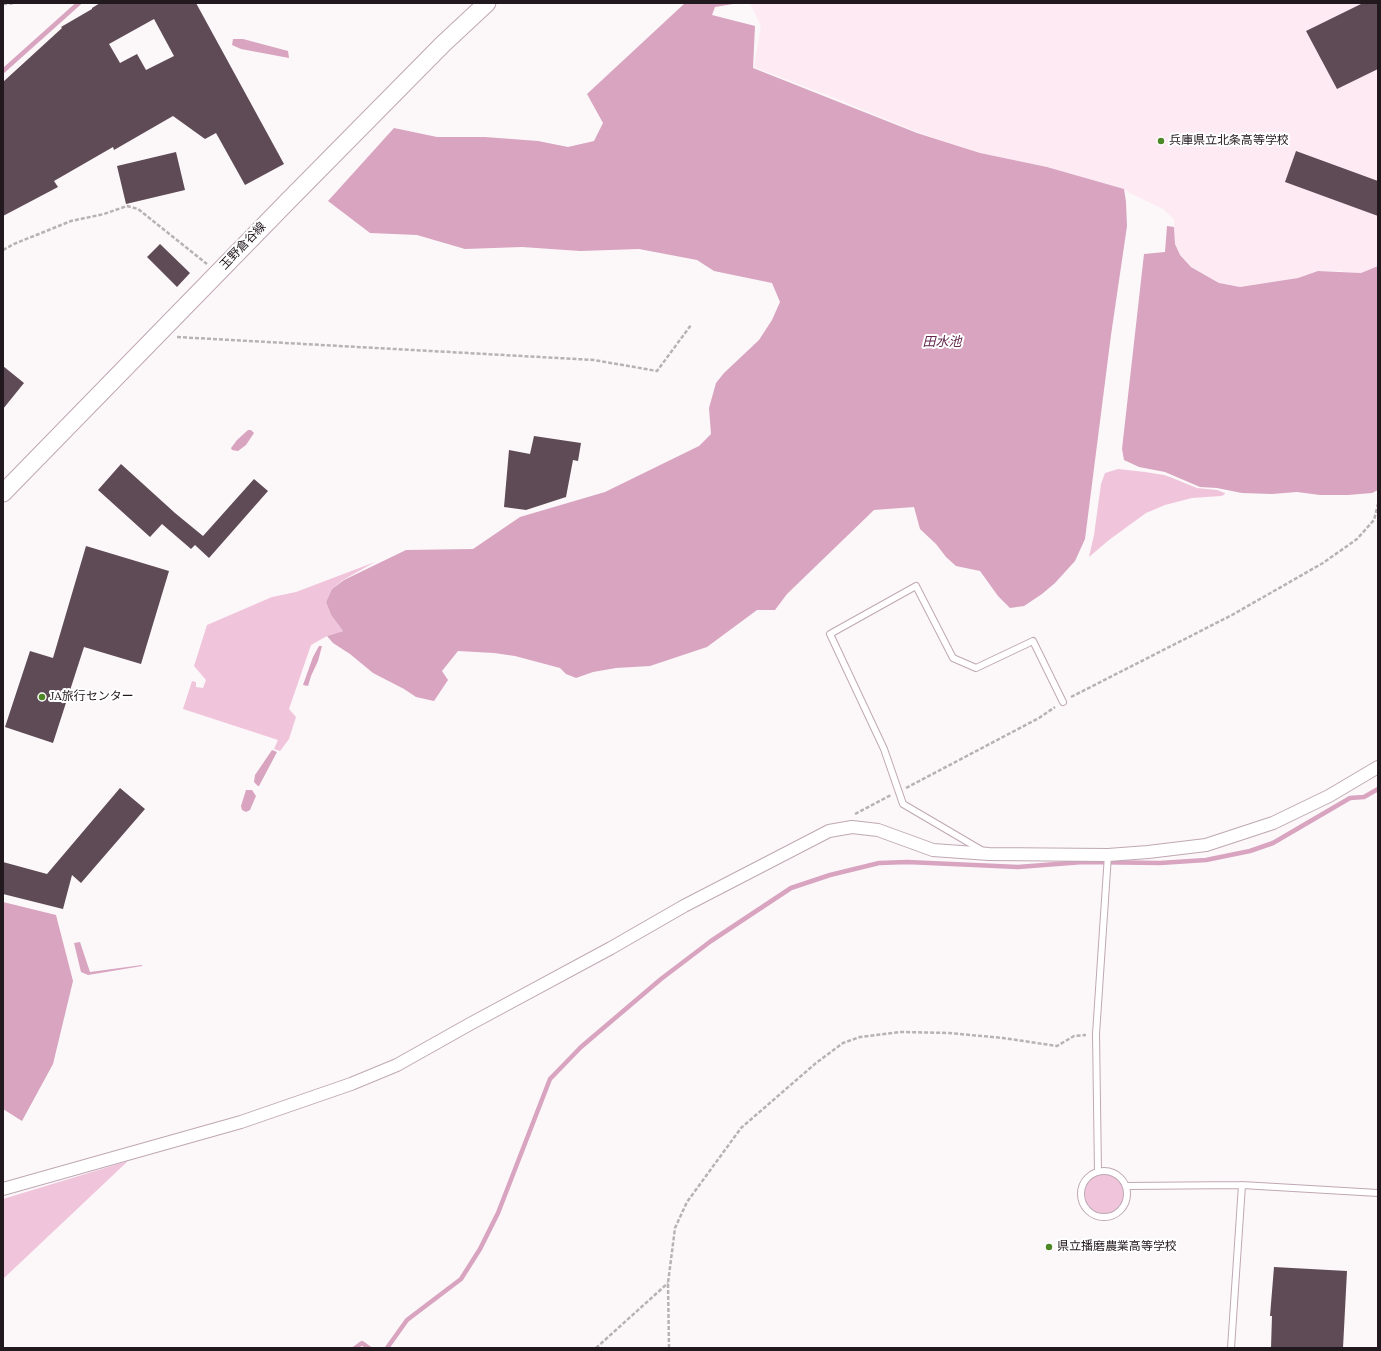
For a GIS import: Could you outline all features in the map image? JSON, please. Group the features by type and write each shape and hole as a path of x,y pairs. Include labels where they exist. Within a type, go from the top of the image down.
{"main road":[{"name":"玉野倉谷線","path":"3,493 407,80 486,3"}],"street":[{"path":"3,1189 242,1122 351,1084 424,1051 691,902 829,831 852,827 878,830 933,850 989,854 1108,854 1148,852 1206,845 1273,823 1329,796 1378,767"}],"lane":[{"path":"989,854 903,804 884,749 830,634 916,586 953,658 976,668 1033,641 1063,702"},
{"path":"1098,1172 1096,1034 1108,854"},
{"path":"1104,1171 1115,1174 1126,1186 1127,1192 1125,1203 1118,1212 1108,1216 1092,1213 1087,1209 1082,1199 1082,1188 1088,1178 1098,1172 1104,1171"},
{"path":"1126,1186 1242,1186 1378,1193"},
{"path":"1231,1348 1242,1186"}],"path":[{"path":"3,4 15,3"},
{"path":"3,250 14,244 71,222 104,214 127,206 138,209 218,273"},
{"path":"156,336 594,360 657,371 691,325"},
{"path":"841,828 843,820 1039,718 1063,702 1232,615 1323,563 1357,539 1374,520 1378,504"},
{"path":"669,1348 668,1283 675,1228 687,1202 741,1128 816,1063 844,1043 860,1037 901,1032 1003,1038 1057,1046 1074,1036 1096,1034"},
{"path":"596,1348 668,1283"}],"shaded area":[{"name":"兵庫県立北条高等学校","path":"750,3 1378,3 1378,266 1361,273 1318,271 1298,278 1240,287 1219,283 1191,266 1180,255 1175,244 1174,219 1163,209 1124,189 1048,167 980,153 917,132 754,67 761,26"},
{"path":"1118,469 1164,475 1197,488 1217,490 1225,493 1221,496 1192,498 1165,505 1146,513 1109,540 1089,557 1094,535 1101,484 1105,473"},
{"path":"375,562 343,580 332,589 326,602 331,615 343,631 327,636 311,645 289,709 296,717 289,739 280,751 274,749 278,740 183,709 192,681 196,682 196,687 203,688 206,680 194,666 207,625 272,597 296,592"},
{"path":"128,1161 3,1279 3,1199"},
{"path":"1100,1174 1108,1174 1119,1180 1125,1191 1125,1199 1119,1210 1108,1216 1100,1216 1089,1210 1083,1199 1083,1191 1089,1180"}],"water":[{"name":"田水池","path":"685,3 739,3 715,7 712,15 755,26 753,68 917,133 980,153 1047,167 1124,189 1127,226 1111,335 1085,539 1075,561 1055,583 1024,606 1010,608 998,596 980,571 956,566 946,557 936,544 920,529 914,507 874,510 787,594 775,610 757,610 707,647 650,666 616,668 593,672 576,678 566,674 560,668 515,656 458,651 442,671 448,680 434,701 416,697 373,673 350,654 333,643 327,636 343,631 331,615 326,602 332,589 344,580 406,550 473,549 520,517 605,492 699,446 711,434 709,408 716,383 724,373 759,340 772,320 780,302 772,283 714,271 697,260 639,249 580,251 522,247 465,249 417,235 370,233 328,201 394,128 437,137 485,137 538,141 568,147 594,141 603,123 587,94"},
{"path":"233,39 243,39 288,51 289,58 241,49 232,45"},
{"path":"1167,226 1174,227 1175,244 1180,255 1191,267 1219,283 1240,287 1298,278 1318,271 1361,273 1378,266 1378,490 1372,493 1348,495 1320,495 1297,492 1272,494 1242,493 1217,488 1200,487 1165,472 1139,467 1124,460 1122,449 1144,254 1165,252"},
{"path":"248,430 251,430 254,433 246,445 238,451 232,450 231,448 237,440"},
{"path":"319,646 322,646 318,661 308,686 303,685 313,657"},
{"path":"272,750 277,752 258,786 254,782 255,775"},
{"path":"246,790 252,790 256,796 250,810 246,812 242,810 241,806"},
{"path":"3,902 56,915 73,981 53,1064 22,1121 3,1109"},
{"path":"80,942 90,972 142,966 88,975 81,972 74,943"}],"building":[{"path":"100,3 196,3 284,164 245,185 216,133 205,139 173,116 114,150 113,147 54,181 58,187 3,216 3,82 62,28 61,27","holes":["154,19 174,56 146,70 137,54 120,63 109,44"]},
{"path":"1363,3 1378,3 1378,69 1337,89 1306,31"},
{"path":"1296,151 1378,181 1378,216 1285,182"},
{"path":"176,152 185,190 126,204 117,166"},
{"path":"160,244 190,273 177,287 147,257"},
{"path":"3,366 24,383 3,409"},
{"path":"534,436 581,443 578,461 573,460 566,497 526,510 504,507 509,450 530,454"},
{"path":"121,464 203,536 254,479 268,491 209,558 195,545 191,549 162,524 150,537 98,490"},
{"path":"86,546 169,571 141,664 84,647 53,743 5,727 30,651 53,658"},
{"path":"120,788 145,809 81,883 72,875 63,909 3,894 3,862 47,874"},
{"path":"1274,1267 1347,1271 1343,1348 1271,1348 1272,1316 1270,1316"}],"waterway":[{"path":"3,71 79,3"},
{"path":"387,1348 407,1320 461,1279 480,1249 498,1213 550,1079 581,1047 661,979 711,941 791,888 830,875 879,863 907,862 1018,867 1083,862 1160,863 1206,860 1250,851 1273,843 1350,798 1364,797 1378,789"},
{"path":"355,1348 362,1343 369,1348"}],"place":[{"name":"兵庫県立北条高等学校","path":"1161,141"},
{"name":"JA旅行センター","path":"42,697"},
{"name":"県立播磨農業高等学校","path":"1049,1247"}]}
